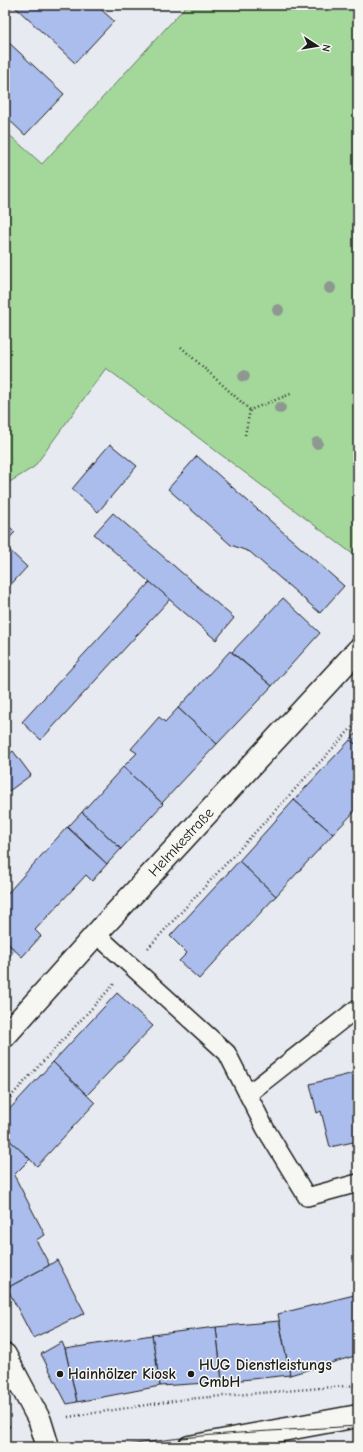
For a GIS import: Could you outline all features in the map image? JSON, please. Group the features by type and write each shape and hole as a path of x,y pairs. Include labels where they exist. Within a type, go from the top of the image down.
{"street":[{"name":"Helmkestraße","path":"5,1036 96,934 358,650"},
{"path":"5,1355 40,1421 48,1447"},
{"path":"189,1447 358,1416"}],"lane":[{"path":"96,934 227,1053 265,1128 307,1197 358,1184"},
{"path":"248,1094 356,1009"}],"path":[{"path":"181,347 250,410"},
{"path":"250,410 293,392"},
{"path":"245,435 250,410"},
{"path":"5,1103 358,721"},
{"path":"5,1427 186,1399 358,1384"}],"green space":[{"path":"187,5 358,5 358,558 106,368 34,467 5,485 5,131 42,164"}],"building":[{"path":"13,5 96,5 114,21 75,63"},
{"path":"5,39 64,94 25,135 5,116"},
{"path":"110,444 137,466 98,512 72,489"},
{"path":"197,456 344,586 320,613 250,552 231,545 168,489"},
{"path":"113,513 234,618 216,640 94,534"},
{"path":"5,522 15,532 5,543"},
{"path":"5,546 27,567 5,591"},
{"path":"150,582 170,599 41,740 22,722"},
{"path":"283,598 320,633 272,686 232,652"},
{"path":"230,651 272,686 217,744 178,708"},
{"path":"178,708 217,744 162,803 123,767 137,753 131,749 159,717 165,722"},
{"path":"358,731 358,746 350,740"},
{"path":"350,740 358,746 358,808 333,834 294,800"},
{"path":"13,751 31,775 5,794 5,757"},
{"path":"123,767 163,804 121,849 82,812"},
{"path":"294,800 333,834 276,896 239,861"},
{"path":"82,812 121,849 107,864 68,827"},
{"path":"67,827 107,864 92,881 86,875 35,930 41,936 22,957 5,941 5,896"},
{"path":"239,861 276,896 199,979 179,961 187,953 170,936"},
{"path":"5,941 15,950 5,961"},
{"path":"117,993 153,1026 87,1095 53,1062"},
{"path":"53,1062 95,1103 37,1166 5,1136 5,1114"},
{"path":"358,1072 358,1141 330,1147 321,1111 317,1113 310,1084"},
{"path":"5,1136 30,1159 14,1175 45,1235 36,1240 49,1264 48,1266 7,1288 5,1283"},
{"path":"57,1260 85,1313 33,1338 7,1288"},
{"path":"358,1294 358,1355 290,1375 278,1314"},
{"path":"279,1321 290,1375 222,1382 216,1327"},
{"path":"216,1327 222,1382 160,1386 152,1335"},
{"path":"152,1335 160,1386 77,1402 65,1349"},
{"path":"62,1342 65,1349 77,1402 67,1404 41,1354"}],"tram line":[{"path":"117,1447 147,1442 207,1436 358,1426"},
{"path":"275,1447 333,1444 358,1446"}],"place":[{"name":"Hainhölzer Kiosk","path":"60,1374"},
{"name":"HUG Dienstleistungs GmbH","path":"191,1374"}]}
